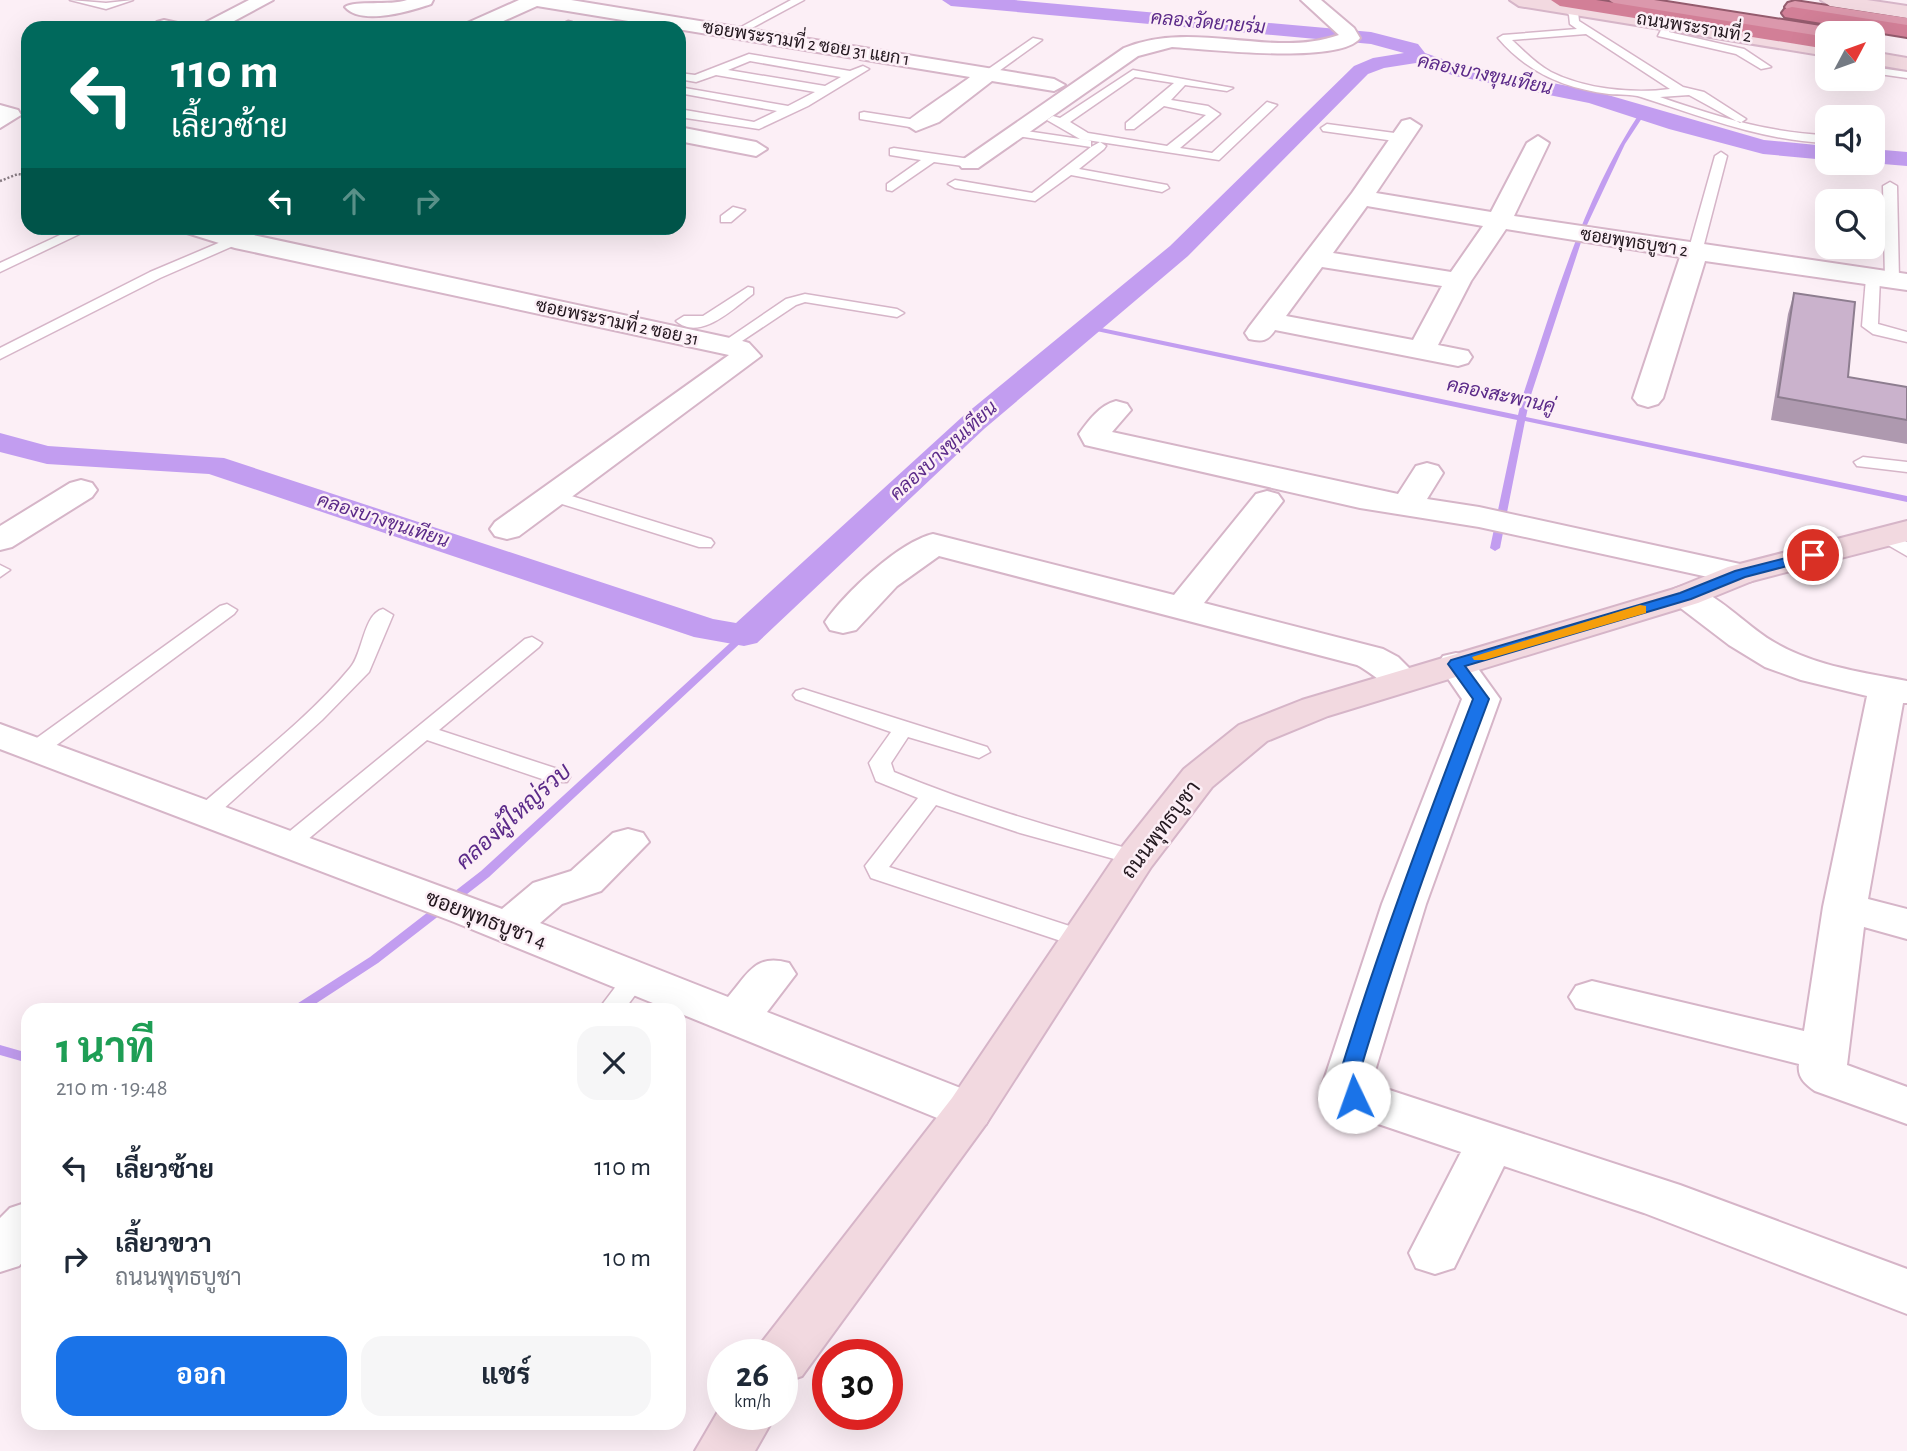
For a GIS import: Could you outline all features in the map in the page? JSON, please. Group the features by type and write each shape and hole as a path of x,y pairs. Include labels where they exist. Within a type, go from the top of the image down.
{"highway":[{"name":"ถนนพระรามที่ 2","path":"1618,0 1815,31"},
{"path":"1639,0 1815,28"},
{"path":"1710,0 1907,32"},
{"path":"1781,2 1907,19"},
{"name":"ถนนพระรามที่ 2","path":"1781,2 1907,24"},
{"path":"1564,4 1728,26 1815,41"},
{"path":"1885,41 1907,45"},
{"path":"1885,52 1907,56"}],"main road":[{"name":"ถนนพระรามที่ 2","path":"1519,0 1564,4 1815,49"},
{"path":"1830,0 1907,12"},
{"path":"1885,60 1907,64"},
{"name":"ถนนพุทธบูชา","path":"797,1339 970,1111 1085,940 1136,858 1198,778 1253,733 1315,708 1686,596 1740,574 1900,539"},
{"path":"724,1451 737,1430"}],"street":[{"path":"222,21 264,0"},
{"path":"355,6 395,11 424,0"},
{"path":"488,21 535,0"},
{"name":"ซอยพระรามที่ 2 ซอย 31 แยก 1","path":"535,0 662,21"},
{"path":"1312,2 1348,5"},
{"path":"970,163 1107,69 1151,44 1172,41 1313,47 1340,44 1350,38 1346,31 1312,2"},
{"name":"ซอยพระรามที่ 2 ซอย 31 แยก 1","path":"686,25 1054,85"},
{"path":"1346,31 1371,29"},
{"path":"916,124 931,117 988,74"},
{"path":"0,112 10,115 0,121"},
{"path":"1406,132 1361,198 1265,327 1422,349 1458,357"},
{"path":"686,135 756,149"},
{"path":"1422,349 1458,281 1499,221 1538,143"},
{"name":"ซอยพุทธบูชา 2","path":"1361,198 1695,252 1891,280"},
{"name":"ซอยพระรามที่ 2 ซอย 31","path":"218,235 739,349 747,356 507,529"},
{"path":"1648,398 1695,252"},
{"path":"1317,258 1458,281"},
{"path":"1116,410 1094,434 1096,438 1406,507 1479,517 1740,574"},
{"path":"1406,507 1427,473"},
{"path":"0,540 81,490"},
{"path":"1182,608 1267,501"},
{"path":"843,622 885,579 933,544 984,555 1370,657 1385,665 1402,680"},
{"path":"1686,596 1763,650 1840,680 1897,690 1845,907 1822,1072 1832,1079 1907,1106"},
{"path":"1456,664 1481,699 1404,904 1346,1086 1354,1097 1662,1199 1907,1292"},
{"name":"ซอยพุทธบูชา 4","path":"17,743 473,914 622,994 665,1003"},
{"path":"473,914 567,889 586,881 628,842"},
{"path":"1845,907 1907,923"},
{"path":"736,1018 773,974"},
{"path":"1592,997 1824,1053"},
{"name":"ซอยพุทธบูชา 4","path":"686,1007 736,1018 970,1111"},
{"path":"1435,1253 1492,1142"},
{"path":"0,1251 21,1230"}],"lane":[{"path":"75,0 106,6 128,0"},
{"path":"735,33 799,0"},
{"path":"1564,4 1574,14 1574,22 1680,90"},
{"path":"1669,24 1662,34 1740,51 1765,67"},
{"path":"1588,31 1503,38 1546,74 1625,94 1644,95 1680,90 1702,93 1724,113 1752,122"},
{"path":"988,74 1037,40"},
{"path":"686,84 785,42"},
{"path":"686,114 755,126 791,110 857,72 749,57"},
{"path":"1107,69 1227,88"},
{"path":"713,71 827,90"},
{"path":"1885,72 1907,75"},
{"path":"1133,73 1058,121 1084,136 1217,156 1271,106"},
{"path":"686,77 696,79"},
{"path":"1130,126 1162,102 1182,80"},
{"path":"686,89 791,110"},
{"path":"1644,95 1758,134 1787,139 1815,139"},
{"path":"1162,102 1204,109 1214,114 1169,150"},
{"path":"863,116 916,124"},
{"path":"1327,128 1406,132"},
{"path":"955,184 1032,198 1103,150 1017,132"},
{"path":"894,152 970,163"},
{"path":"1695,252 1721,156"},
{"path":"892,187 930,159"},
{"path":"1071,171 1162,188"},
{"path":"1890,186 1891,280 1870,326 1878,331 1907,337"},
{"path":"726,219 738,210"},
{"path":"0,268 70,235"},
{"path":"0,354 155,275 234,240"},
{"path":"684,321 706,321 748,291"},
{"path":"725,346 791,302 805,298 897,313"},
{"path":"1863,462 1907,467"},
{"path":"552,495 705,543"},
{"path":"17,743 227,610"},
{"path":"204,815 315,716 362,668 383,615"},
{"path":"287,845 532,643"},
{"path":"803,695 979,752"},
{"path":"903,729 880,764 884,776 931,796 1136,858"},
{"path":"424,732 559,777"},
{"path":"931,796 877,866 879,873 1085,940"}],"path":[{"path":"0,181 21,175"}],"building":[{"path":"1794,293 1855,302 1848,377 1907,387 1907,420 1778,397"}],"waterway":[{"name":"คลองวัดยายร่ม","path":"951,0 1371,38 1411,48 1416,55"},
{"name":"คลองบางขุนเทียน","path":"0,442 47,455 213,465 707,629 744,635 973,423 1179,251 1361,70 1380,62 1417,57 1455,70 1594,97 1677,124 1763,147 1815,152"},
{"path":"1522,418 1526,398 1583,227 1622,144 1643,112"},
{"name":"คลองบางขุนเทียน","path":"1885,157 1907,159"},
{"name":"คลองสะพานคู่","path":"1087,327 1522,418"},
{"path":"1495,548 1522,418"},
{"name":"คลองสะพานคู่","path":"1522,418 1907,499"},
{"name":"คลองผู้ใหญ่รวบ","path":"307,1003 374,960 485,874 744,635"},
{"name":"คลองผู้ใหญ่รวบ","path":"0,1050 21,1056"}],"slow traffic":[{"path":"1479,657 1640,609"}],"route":[{"path":"1354,1097 1346,1086 1361,1036 1404,904 1481,699 1456,664 1686,596 1740,574 1813,555"}]}
